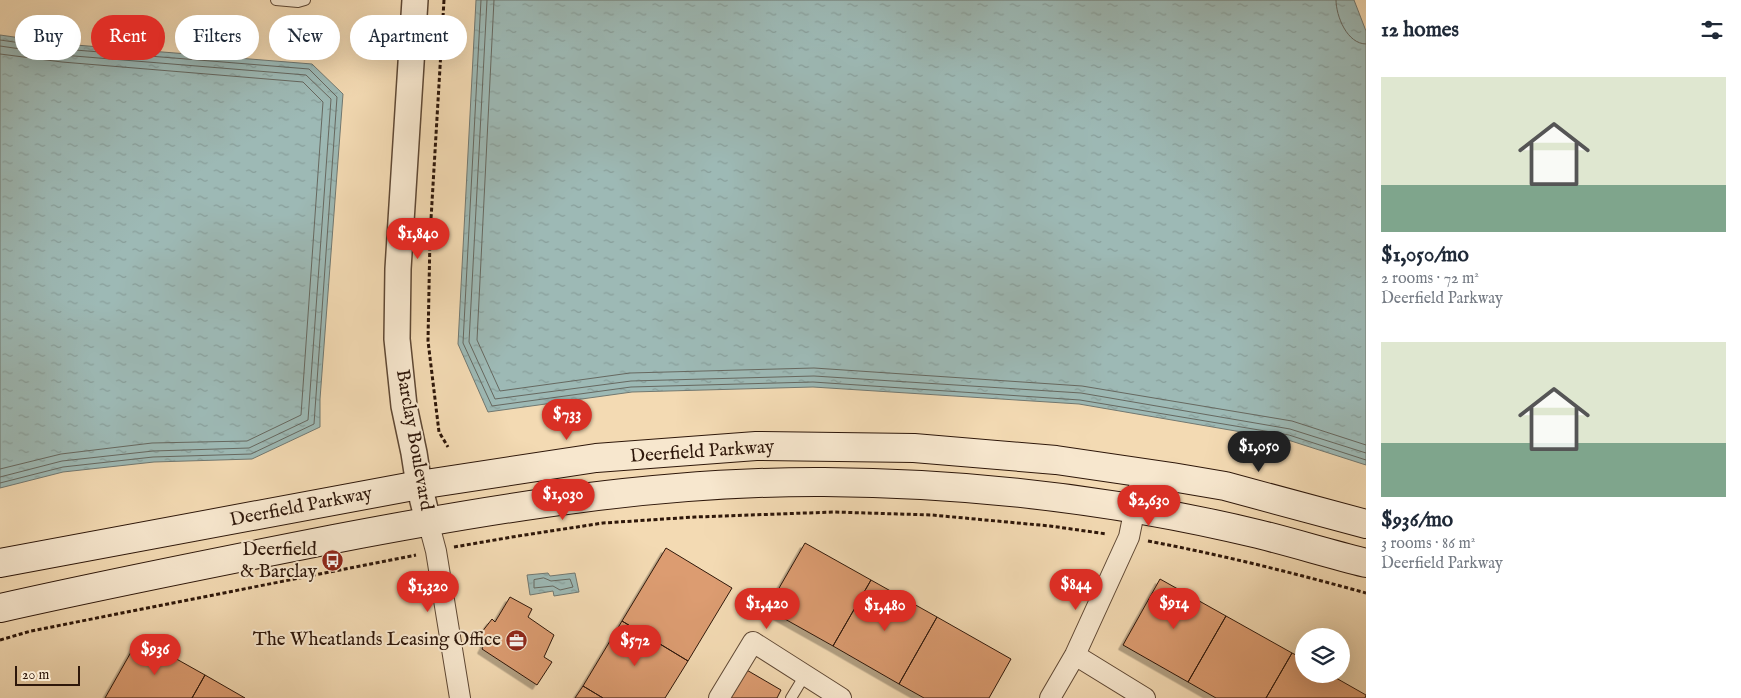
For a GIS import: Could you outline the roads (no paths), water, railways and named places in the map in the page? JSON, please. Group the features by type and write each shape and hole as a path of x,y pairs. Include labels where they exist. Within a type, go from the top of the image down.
{"main road":[{"name":"Deerfield Parkway","path":"0,564 419,485 596,458 756,446 914,448 1056,460 1225,486 1366,524"},
{"name":"Deerfield Parkway","path":"0,608 245,556 428,521 554,501 700,485 824,482 987,490 1134,510 1257,534 1366,563"}],"street":[{"name":"Barclay Boulevard","path":"415,0 398,269 398,339 404,406 428,521"},
{"path":"1050,698 1075,655 1129,537 1142,472"},
{"path":"428,521 436,551 460,698"},
{"path":"719,698 753,642 841,698"},
{"path":"1075,655 1146,698"}],"lane":[{"path":"276,0 298,2 305,0"},
{"path":"791,698 805,675"}],"water":[{"path":"476,0 1354,0 1366,31 1366,465 1288,440 1079,404 813,387 632,392 488,412 458,344"},
{"path":"0,35 15,37 15,60 81,60 81,45 91,46 91,60 165,60 165,52 175,53 175,60 259,60 312,64 343,94 320,399 320,427 252,459 154,462 63,472 0,488"},
{"path":"548,573 550,576 575,573 579,592 554,596 553,591 530,595 527,575"}],"place":[{"name":"Deerfield & Barclay","path":"333,561"},
{"name":"The Wheatlands Leasing Office","path":"517,640"}]}
